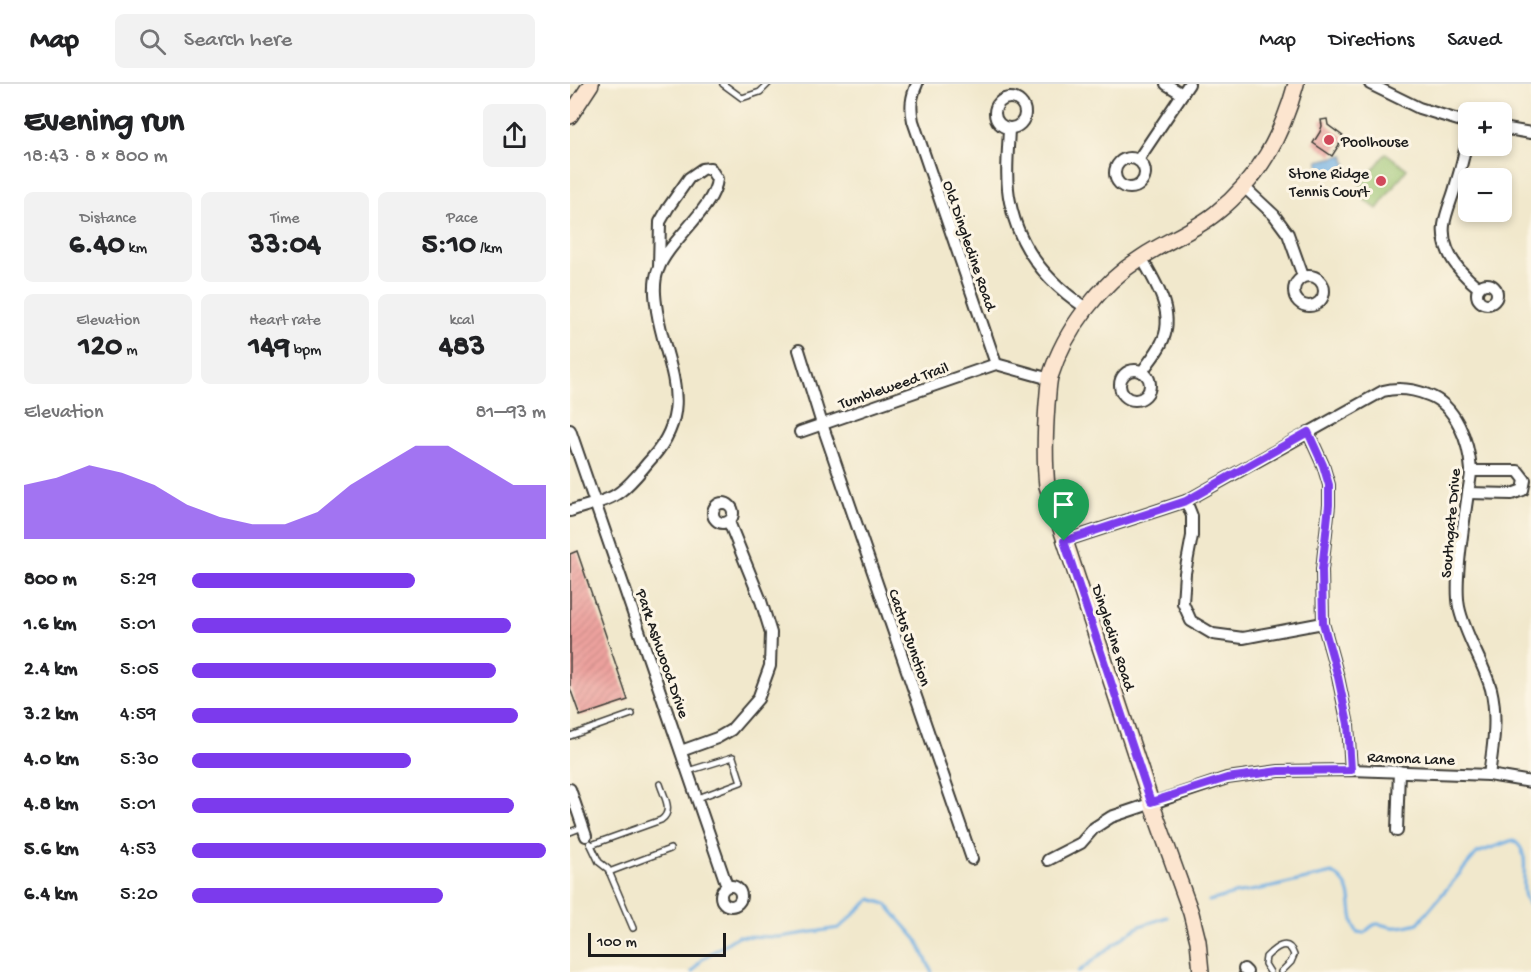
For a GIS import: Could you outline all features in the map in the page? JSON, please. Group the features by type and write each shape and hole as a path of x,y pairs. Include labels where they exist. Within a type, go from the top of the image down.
{"street":[{"path":"570,116 591,84"},
{"name":"Old Dingledine Road","path":"917,84 911,99 912,122 996,364"},
{"path":"1166,84 1182,94"},
{"path":"1138,160 1189,84"},
{"name":"Dingledine Road","path":"1200,972 1198,941 1191,913 1151,802 1047,486 1044,459 1050,379 1068,337 1086,308 1113,279 1141,257 1215,214 1244,186 1274,147 1288,113 1296,84"},
{"path":"1370,84 1419,108 1458,120"},
{"path":"1009,129 1010,201 1024,241 1038,267 1072,299 1086,308"},
{"path":"1512,130 1531,133"},
{"path":"1463,156 1444,223 1444,232 1446,244 1454,261 1464,276 1479,288"},
{"path":"570,511 614,496 626,487 659,450 675,419 677,398 654,294 659,268 660,222 689,178 702,168 710,168 717,179 717,186 713,194 659,268"},
{"path":"1244,186 1274,215 1288,234 1303,276"},
{"path":"1141,257 1160,290 1165,309 1166,328 1162,343 1142,372"},
{"name":"Cactus Junction","path":"800,350 822,424 972,859"},
{"path":"996,364 1050,379"},
{"name":"Tumbleweed Trail","path":"800,432 996,364"},
{"name":"Southgate Drive","path":"1064,541 1186,501 1383,391 1414,390 1436,398 1453,414 1458,423 1471,471 1458,596 1463,620 1490,688 1493,704 1495,720 1489,775"},
{"name":"Park Ashwood Drive","path":"570,430 727,886"},
{"path":"1308,432 1329,485 1322,570 1323,623 1348,724 1351,770"},
{"path":"1468,493 1512,494 1523,490 1525,480 1518,471 1471,471"},
{"path":"1186,501 1192,516 1192,536 1185,573 1183,603 1191,621 1213,634 1243,638 1323,623"},
{"path":"681,751 717,738 730,730 758,699 770,666 771,633 761,601 729,522"},
{"name":"Ramona Lane","path":"1048,860 1081,843 1094,828 1111,817 1227,778 1279,771 1351,770 1489,775 1531,782"},
{"path":"1397,831 1399,771"},
{"path":"570,789 587,836"}],"lane":[{"path":"723,84 742,98 760,92 768,84"},
{"path":"570,734 632,714"},
{"path":"688,771 733,757 741,782 698,798"},
{"path":"570,832 587,836 661,820 667,816 669,810 660,784"},
{"path":"587,836 600,862 609,872 633,927"},
{"path":"609,872 670,849"},
{"path":"1269,972 1265,964 1266,957 1280,946 1286,945 1290,947 1294,955 1291,962 1281,972"}],"green space":[{"name":"Stone Ridge Tennis Court","path":"1386,153 1407,169 1377,209 1355,193"}],"water":[{"path":"1344,155 1347,167 1340,169 1334,175 1328,171 1321,173 1318,161"}],"building":[{"name":"Poolhouse","path":"1327,119 1328,125 1344,137 1332,156 1313,143 1320,132 1321,120"},
{"path":"577,551 628,700 580,716 570,688 570,554"}],"waterway":[{"path":"1209,901 1332,873 1341,879 1349,893 1357,932 1364,933 1377,924 1392,927 1405,926 1418,923 1477,853 1513,840 1519,845 1524,856 1524,894 1531,909"},
{"path":"692,972 702,959 738,936 780,937 839,928 871,899 886,904 917,940 932,972"},
{"path":"1078,972 1140,926 1167,917"}],"place":[{"name":"Poolhouse","path":"1329,140"},
{"name":"Stone Ridge Tennis Court","path":"1381,181"}],"route":[{"path":"1308,432 1329,485 1321,593 1323,623 1348,724 1351,770 1279,771 1227,778 1151,802 1064,541 1186,501 1308,432"}]}
